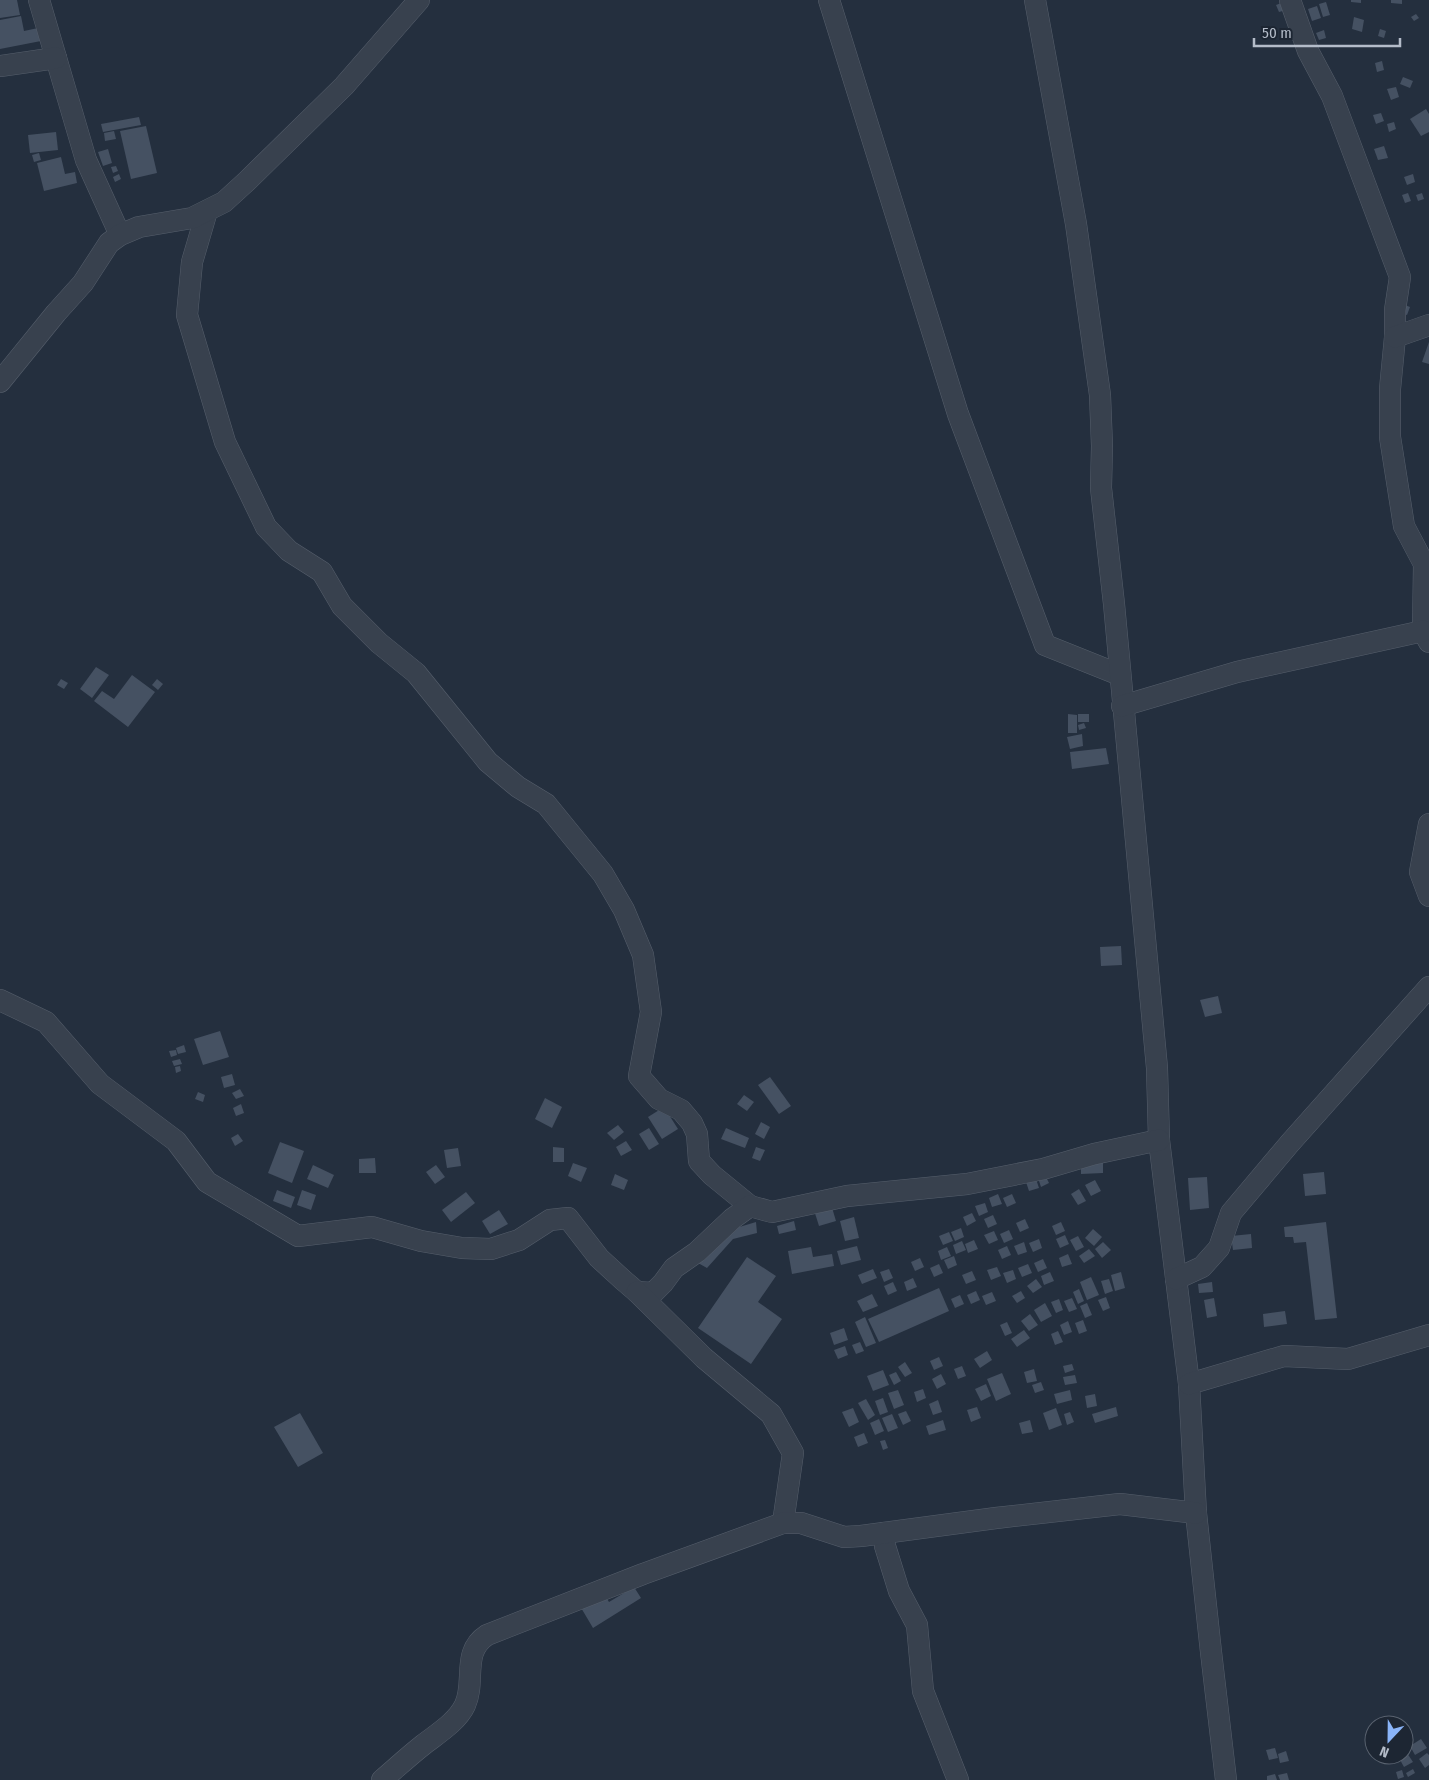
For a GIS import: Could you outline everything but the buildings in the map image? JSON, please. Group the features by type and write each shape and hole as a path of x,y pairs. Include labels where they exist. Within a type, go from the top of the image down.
{"street":[{"path":"39,0 86,160 120,235"},
{"path":"0,382 83,283 110,243 120,235 139,227 192,218 224,202 248,182 344,86 419,0"},
{"path":"829,0 958,414 1045,645 1120,675"},
{"path":"1034,0 1076,224 1100,395 1101,488 1114,604 1157,1068 1159,1140 1189,1384 1196,1513 1226,1780"},
{"path":"1122,706 1237,672 1426,636 1424,564 1404,526 1390,437 1390,389 1395,337 1395,310 1400,277 1332,96 1308,51 1290,0"},
{"path":"0,66 56,58"},
{"path":"207,210 192,262 187,314 225,442 266,527 289,551 322,572 342,606 380,643 416,673 488,762 518,787 546,804 603,874 624,910 643,955 651,1012 639,1076 659,1099 681,1110 692,1123 697,1134 699,1162 712,1175 750,1206 772,1212 846,1196 967,1184 1043,1169 1094,1154 1159,1140"},
{"path":"1395,337 1429,325"},
{"path":"1429,824 1420,872 1429,896"},
{"path":"1176,1279 1202,1267 1219,1248 1231,1213 1290,1143 1429,987"},
{"path":"0,1000 46,1022 100,1084 176,1141 207,1182 298,1236 372,1227 421,1241 462,1248 491,1249 519,1240 550,1220 568,1218 599,1258 637,1292 704,1358 771,1414 793,1453 783,1523"},
{"path":"637,1292 653,1293 663,1284 674,1268 697,1252 732,1219 750,1206"},
{"path":"1189,1384 1284,1356 1348,1359 1429,1335"},
{"path":"382,1780 455,1719 464,1706 469,1691 472,1653 478,1641 487,1635 643,1574 783,1523 801,1523 844,1536 884,1533 1120,1504 1196,1513"},
{"path":"884,1533 885,1546 898,1591 918,1625 923,1691 958,1780"}]}
